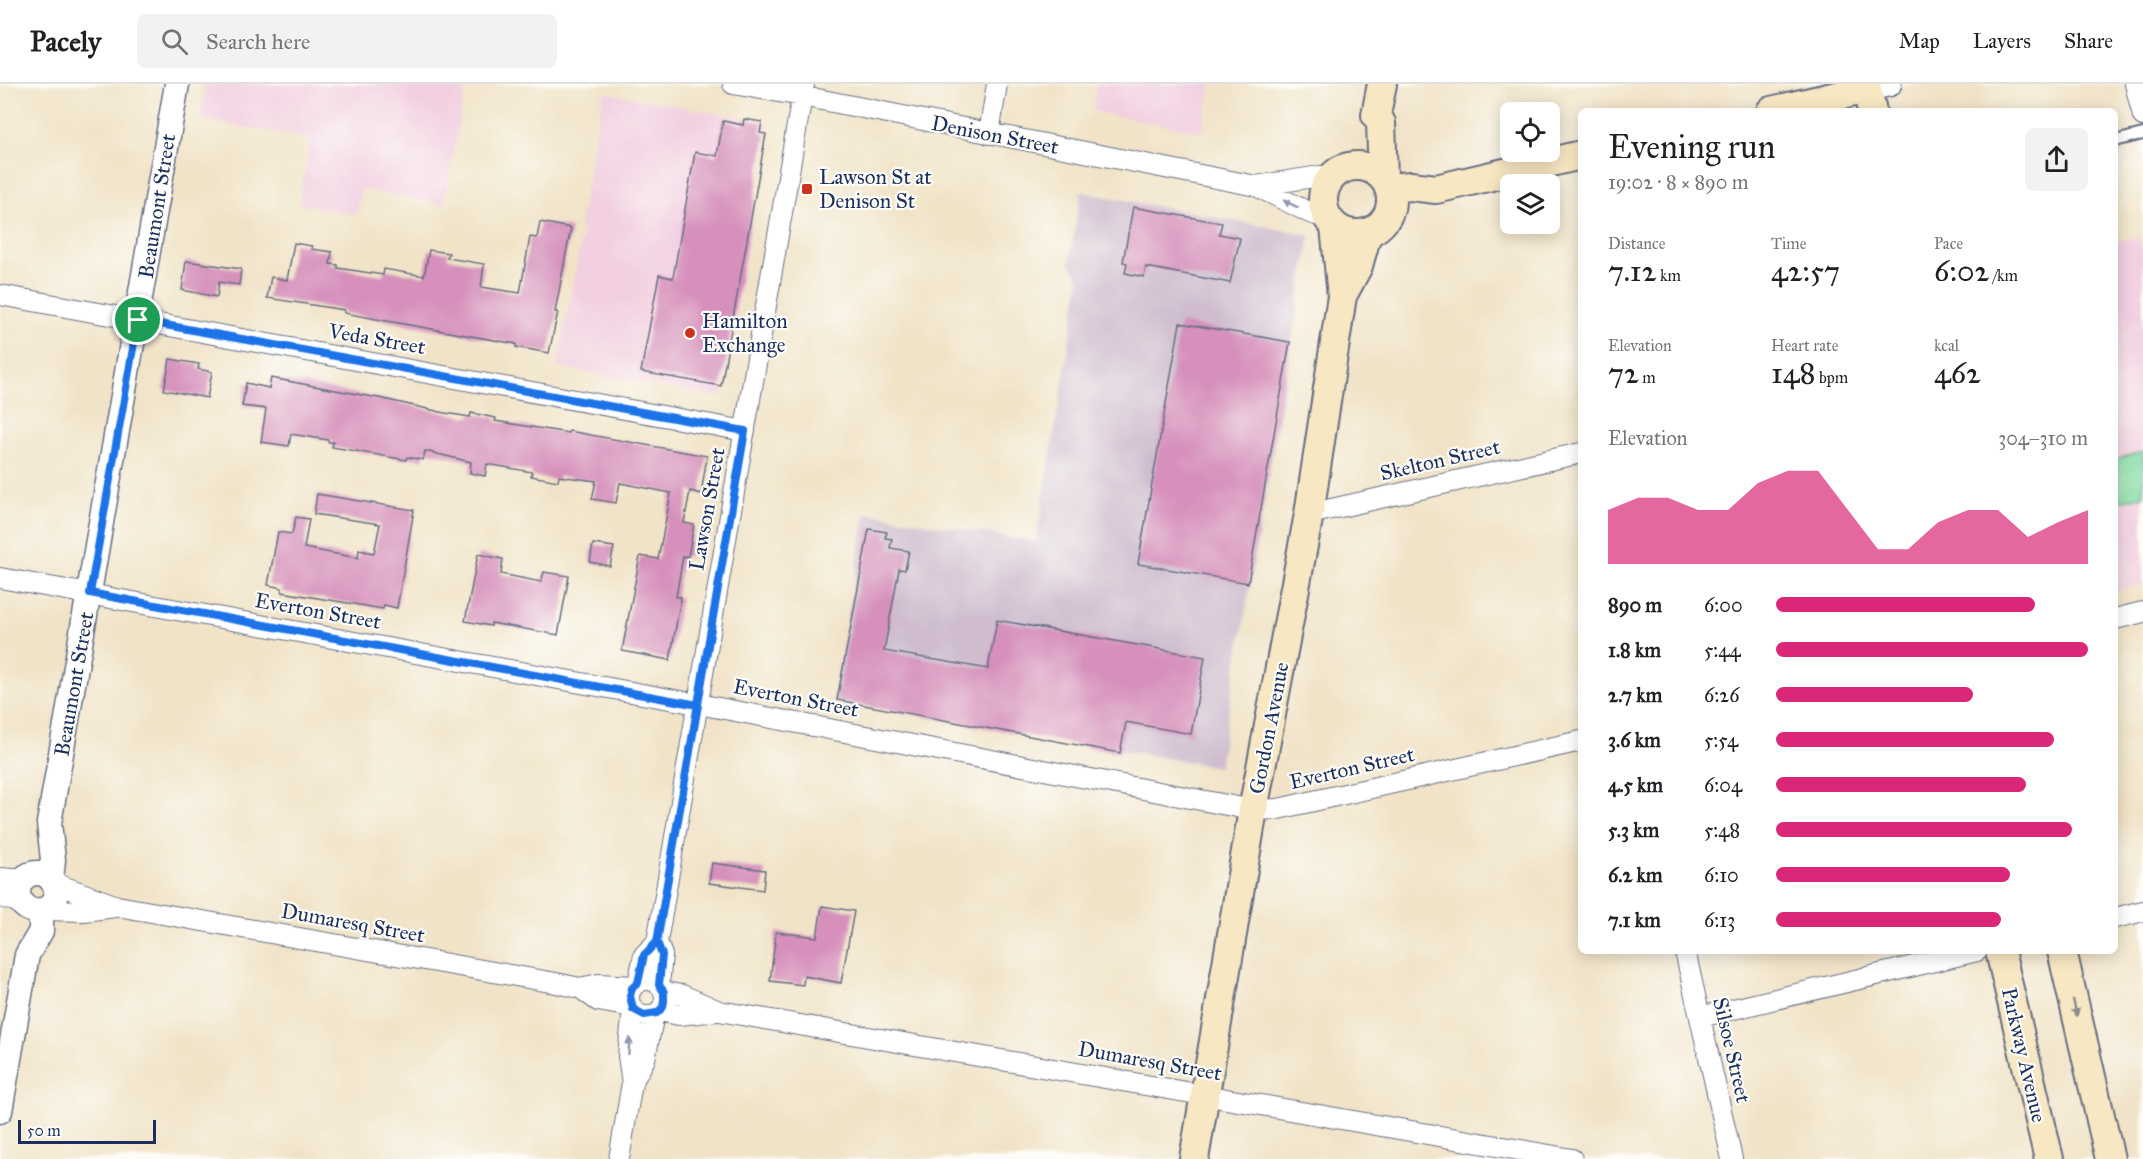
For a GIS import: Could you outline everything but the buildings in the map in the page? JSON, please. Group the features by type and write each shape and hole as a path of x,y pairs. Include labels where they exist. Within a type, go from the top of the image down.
{"main road":[{"path":"1376,115 1365,123 1343,171 1325,187 1322,200 1331,223 1350,234 1367,234 1380,226 1387,194 1381,123 1376,115 1382,84"},
{"path":"1797,108 1873,92"},
{"path":"1387,194 1411,186 1436,189 1578,156"},
{"path":"1343,171 1370,168 1387,194"},
{"name":"Gordon Avenue","path":"1194,1159 1253,810 1309,514 1342,296 1331,223"},
{"name":"Gordon Avenue","path":"1342,296 1358,266 1367,234"},
{"name":"Parkway Avenue","path":"2001,954 2049,1159"},
{"path":"2063,954 2110,1159"}],"street":[{"name":"Beaumont Street","path":"0,1111 27,955 22,940 29,892 37,846 49,824 177,84"},
{"name":"Denison Street","path":"733,84 803,90 988,134 1256,186 1331,223"},
{"path":"988,134 997,84"},
{"path":"2136,84 2143,116"},
{"name":"Lawson Street","path":"662,989 662,955 657,942 803,90"},
{"name":"Denison Street","path":"1256,186 1343,171"},
{"name":"Veda Street","path":"0,295 745,431"},
{"name":"Skelton Street","path":"1309,514 1578,454"},
{"name":"Everton Street","path":"0,578 698,705 1253,810 1278,809 1578,742"},
{"path":"2118,618 2143,612"},
{"name":"Dumaresq Street","path":"29,892 83,892 117,906 580,988 599,984 636,984"},
{"name":"Dumaresq Street","path":"29,892 84,911 117,906"},
{"path":"2118,917 2143,911"},
{"name":"Lawson Street","path":"636,984 644,955 657,942"},
{"name":"Silsoe Street","path":"1686,954 1732,1159"},
{"path":"1700,1017 1964,954"},
{"path":"619,1159 632,1083 628,1056 633,1008 630,996 636,984 650,980 662,989 664,1004 657,1013 645,1059 632,1083"},
{"name":"Dumaresq Street","path":"580,988 598,1001 633,1008"},
{"name":"Dumaresq Street","path":"662,989 719,1011 1572,1159"},
{"path":"633,1008 642,1015 657,1013"},
{"name":"Dumaresq Street","path":"657,1013 679,1015 719,1011"}],"lane":[{"path":"2118,140 2143,134"}],"shaded area":[{"path":"206,84 466,84 444,204 361,189 357,214 299,204 310,139 200,119"},
{"path":"1097,84 1211,84 1202,132 1092,111"},
{"path":"603,92 768,123 721,397 557,367 583,230 579,229"},
{"path":"1081,192 1310,235 1219,767 833,701 866,513 1036,542 1080,279 1069,263"},
{"path":"2138,237 2140,246 2143,246 2143,584 2118,590 2118,241"}],"green space":[{"path":"2143,452 2143,496 2118,501 2118,458"}],"place":[{"name":"Lawson St at Denison St","path":"807,189"},
{"name":"Hamilton Exchange","path":"690,333"}],"route":[{"path":"138,320 90,593 698,705 657,942 662,955 659,985 665,998 663,1007 659,1011 647,1016 639,1014 631,1005 630,996 632,988 638,983 644,955 657,942 745,431 138,320"}]}
